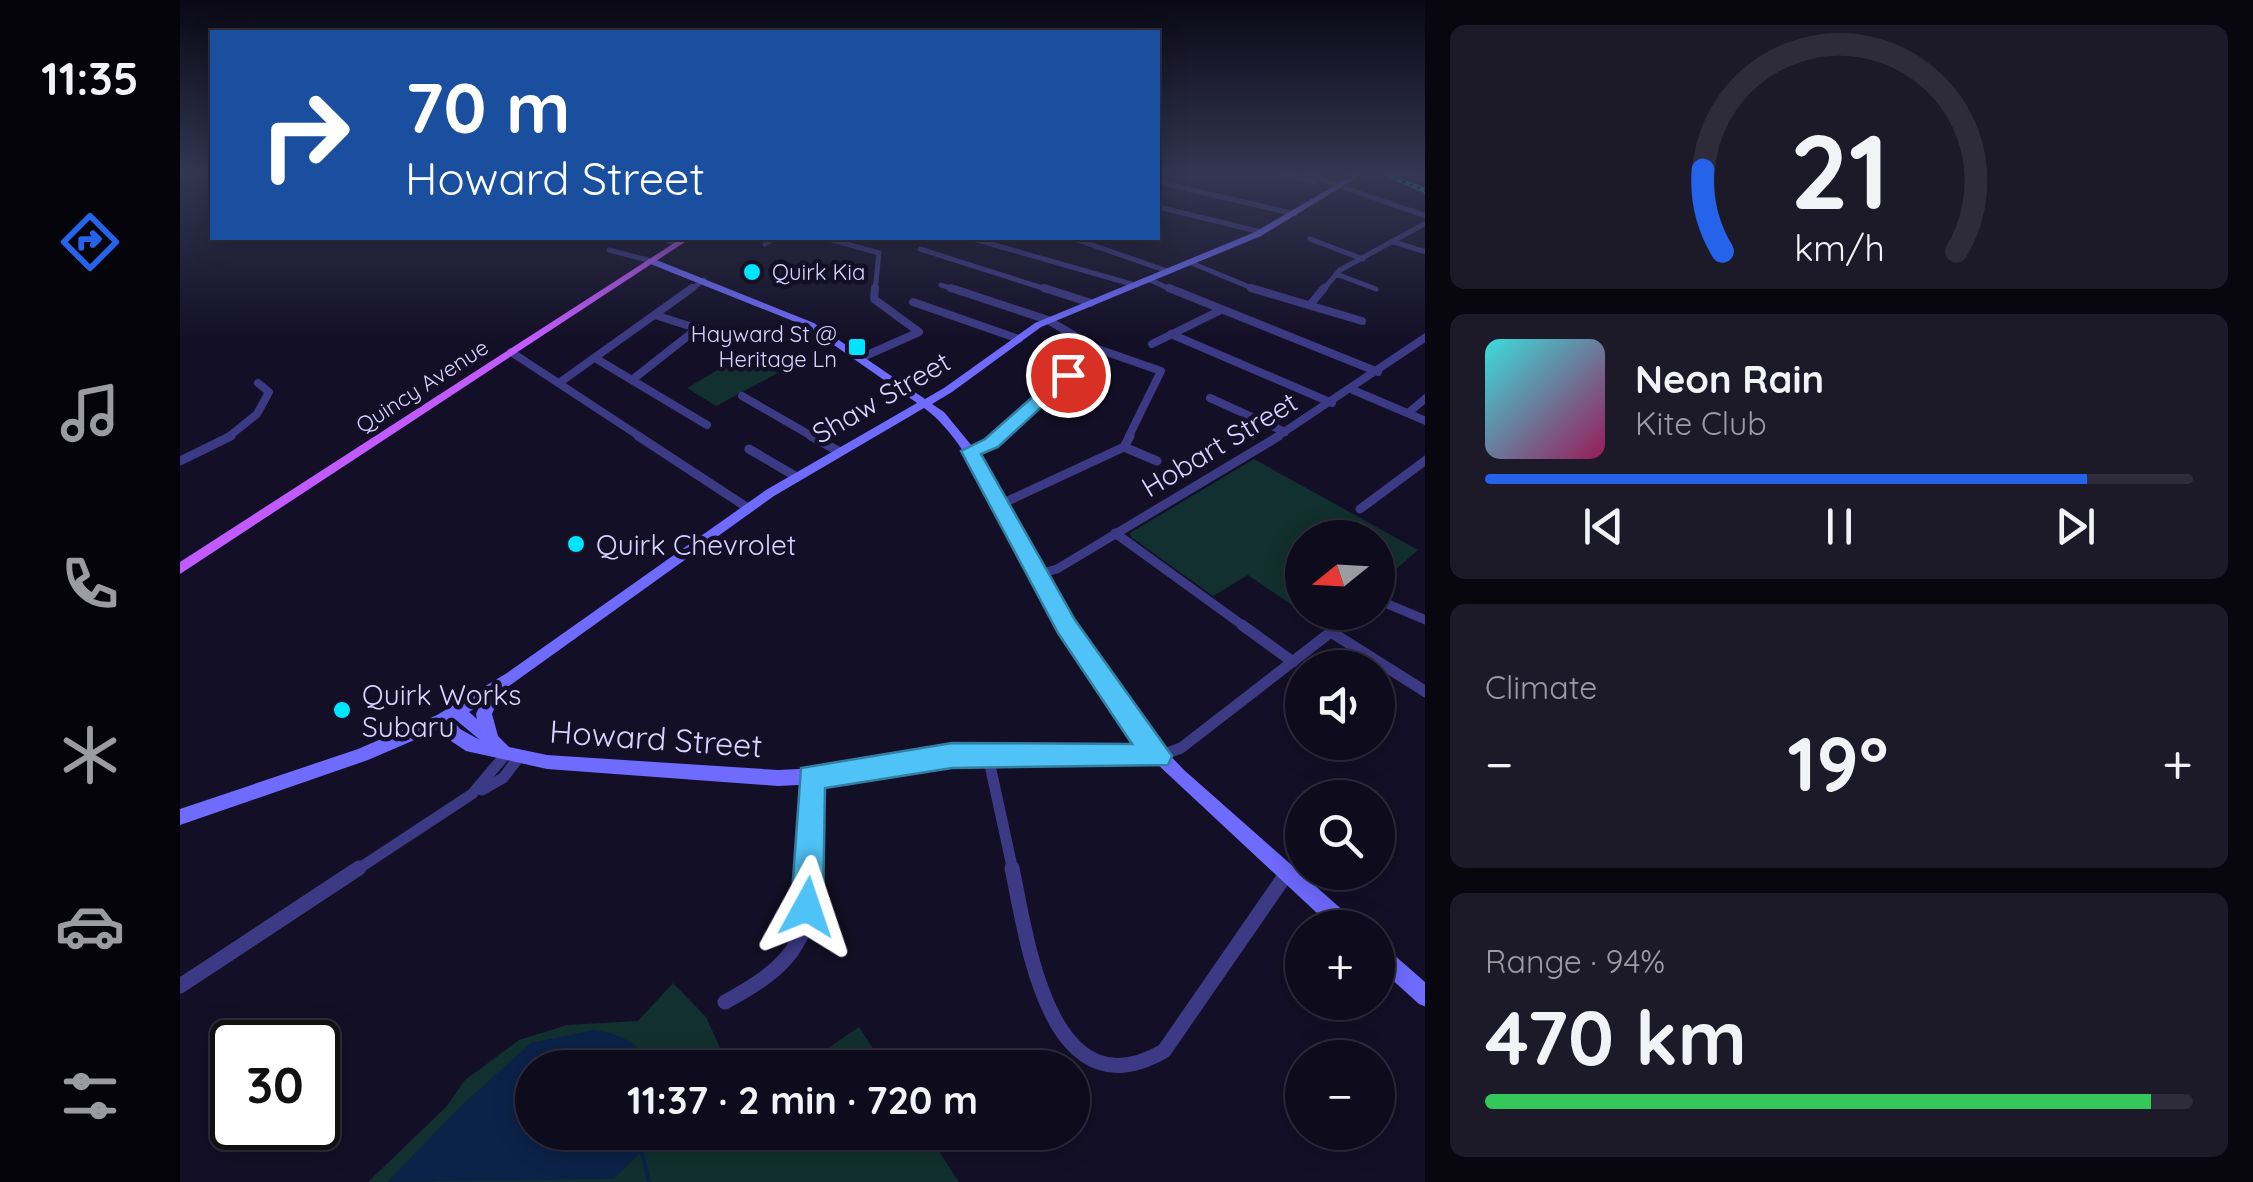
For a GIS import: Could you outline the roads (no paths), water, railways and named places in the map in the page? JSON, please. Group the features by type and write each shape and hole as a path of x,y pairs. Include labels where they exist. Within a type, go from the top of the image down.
{"main road":[{"name":"Quincy Avenue","path":"180,569 684,240"},
{"path":"1395,969 1425,996"}],"street":[{"path":"1254,230 1261,232"},
{"name":"Shaw Street","path":"450,716 794,476 927,403 1048,320 1264,230"},
{"path":"1310,305 1336,274 1410,230"},
{"path":"667,240 677,244"},
{"path":"765,244 771,240"},
{"path":"832,240 879,253 874,299 919,332 863,357"},
{"path":"977,240 1135,285"},
{"path":"1080,240 1167,272"},
{"path":"1102,246 1109,240"},
{"path":"1310,240 1364,259"},
{"path":"1394,242 1425,252"},
{"path":"920,249 1092,304"},
{"path":"609,250 651,261 794,316 863,357 927,403 970,451 1035,575 1112,697 1159,756 1285,872"},
{"path":"1189,262 1362,320"},
{"path":"1336,274 1376,289"},
{"path":"559,383 704,280"},
{"path":"1148,280 1378,372"},
{"path":"942,285 1048,320 1095,348 1161,371 1124,447 998,506"},
{"path":"913,302 1018,339"},
{"path":"1152,344 1219,311"},
{"path":"632,380 701,329 655,316"},
{"path":"1171,334 1332,402"},
{"name":"Hobart Street","path":"1035,575 1057,569 1285,432 1353,390 1425,338"},
{"path":"970,451 992,443 1095,348"},
{"path":"511,352 748,508"},
{"path":"595,358 707,425"},
{"path":"180,460 220,441 262,407 269,392 258,383"},
{"path":"1353,390 1425,421"},
{"path":"742,396 838,451"},
{"path":"1210,398 1285,432"},
{"path":"1408,413 1425,399"},
{"path":"1124,447 1157,462"},
{"path":"749,449 794,476"},
{"path":"1360,510 1425,461"},
{"path":"1115,533 1285,656"},
{"path":"1395,607 1425,620"},
{"path":"1309,650 1334,630"},
{"path":"1332,632 1425,691"},
{"path":"1159,756 1181,748 1285,668"},
{"path":"491,741 485,709 500,684"},
{"path":"180,817 378,749 450,716"},
{"name":"Howard Street","path":"450,716 462,741 588,767 810,778 940,756 1159,756"},
{"name":"Howard Street","path":"450,716 514,754"},
{"path":"180,986 472,794 504,778 514,754"},
{"path":"988,756 1043,1005 1068,1041 1094,1059 1134,1065 1164,1051 1285,877"},
{"path":"725,1002 779,970 800,934 812,865 810,778"},
{"path":"1305,890 1328,910"}],"water":[{"path":"594,1030 613,1034 639,1050 523,1050 531,1043"},
{"path":"515,1057 515,1150 643,1150 613,1179 387,1182"}],"waterway":[{"path":"642,1153 649,1182"}],"place":[{"name":"Quirk Kia","path":"752,272"},
{"name":"Hayward St @ Heritage Ln","path":"857,347"},
{"name":"Quirk Chevrolet","path":"576,544"},
{"name":"Quirk Works Subaru","path":"342,710"}]}
